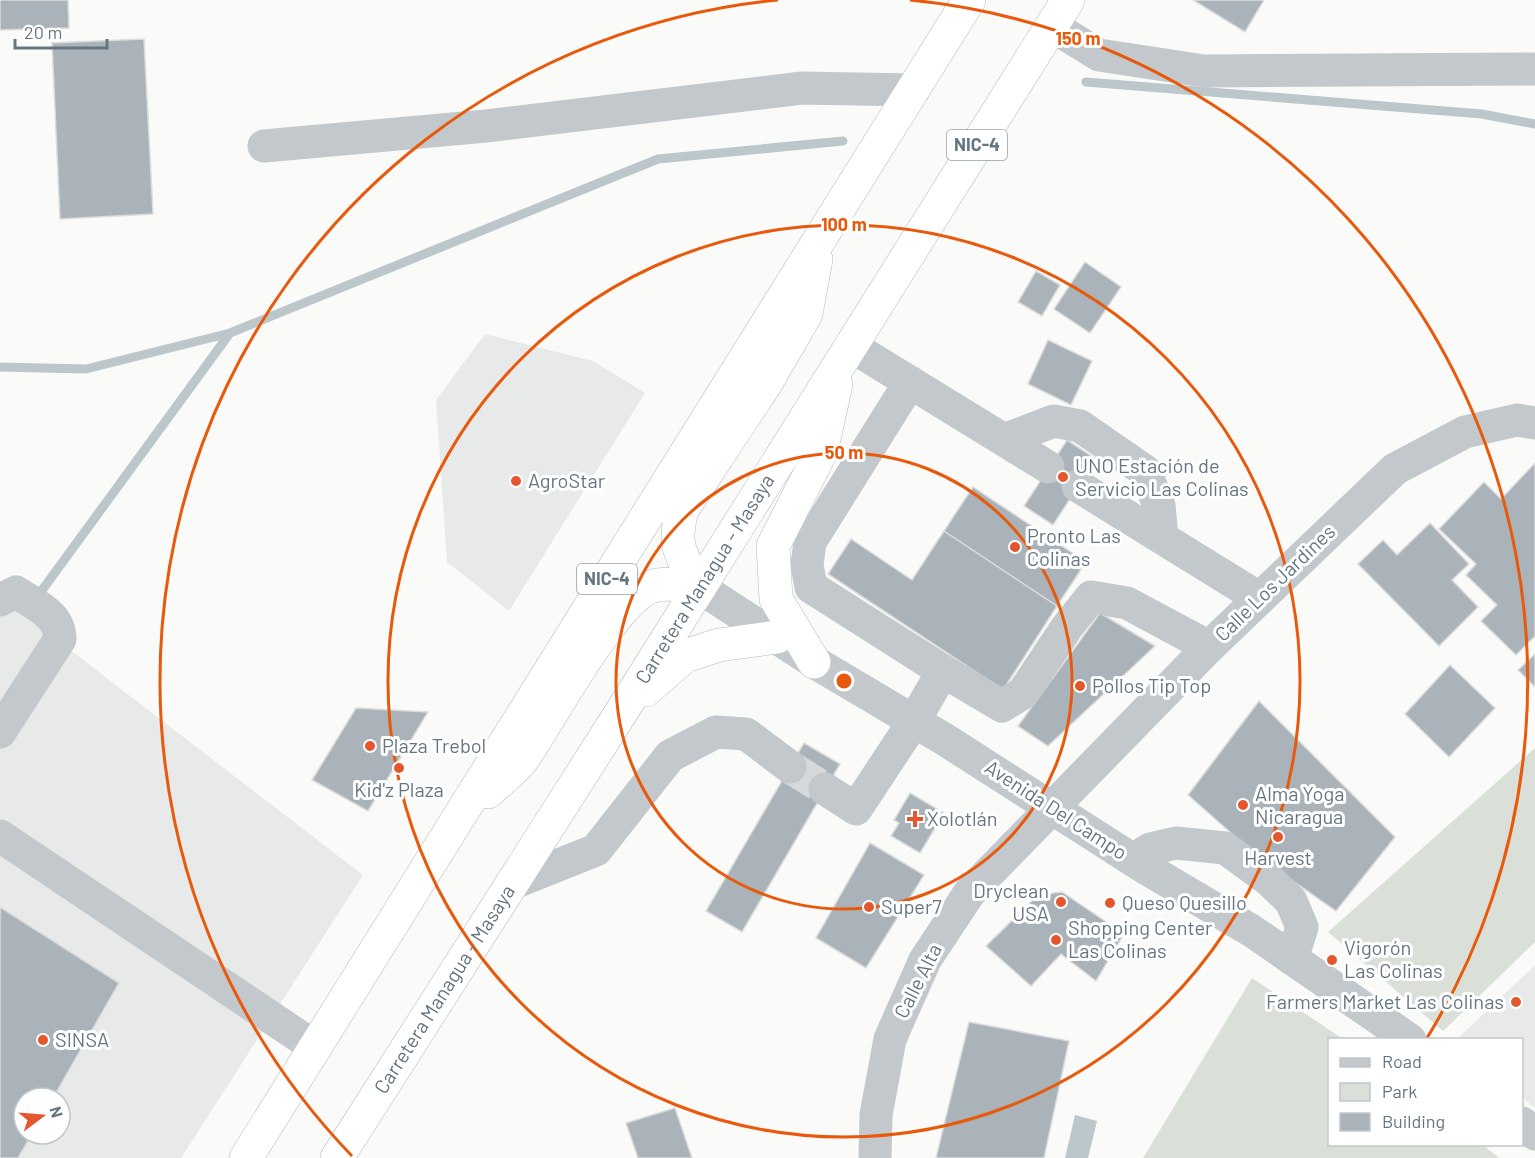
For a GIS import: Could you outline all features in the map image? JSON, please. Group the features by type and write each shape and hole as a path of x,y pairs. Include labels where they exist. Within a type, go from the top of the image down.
{"highway":[{"name":"NIC-4","path":"246,1158 969,0"},
{"name":"Carretera Managua - Masaya","path":"337,1158 622,711 1060,13"},
{"path":"699,587 677,546 677,530 682,510 766,383 806,314 820,242"},
{"path":"814,662 776,599 773,546 821,452 846,353"},
{"path":"457,820 523,759 576,674 624,606 635,595 654,585 699,587"},
{"path":"622,711 685,656 719,645 777,637"}],"street":[{"path":"1060,13 1099,55 1204,71 1535,69"},
{"path":"264,146 486,126 802,88 914,90"},
{"path":"846,353 910,382 1048,467"},
{"path":"910,382 810,542 807,565 810,587 1002,706 1023,693 1067,627 1091,597 1127,603 1209,647"},
{"name":"Calle Los Jardines","path":"1053,808 1209,647 1395,469 1465,432 1517,420 1535,423"},
{"path":"1004,440 1054,421 1080,426 1145,471 1159,505 1162,538"},
{"path":"1078,486 1259,598"},
{"name":"Avenida Del Campo","path":"699,587 814,662 914,721 1133,860 1252,931 1407,1038"},
{"path":"0,600 16,592 57,620 60,639 0,732"},
{"path":"825,789 856,809 914,721 943,670"},
{"path":"511,884 596,850 670,756 716,732 746,734 790,767"},
{"name":"Calle Alta","path":"875,1158 876,1114 890,1039 925,960 970,892 1053,808"},
{"path":"0,836 315,1047"},
{"path":"1133,860 1150,849 1176,843 1225,848 1269,880 1291,902 1302,927 1292,959"},
{"path":"1523,1125 1535,1134"}],"shaded area":[{"name":"AgroStar","path":"485,334 593,361 645,393 509,611 447,562 436,400"},
{"path":"0,596 363,875 181,1158 0,1158"},
{"name":"Farmers Market Las Colinas","path":"1535,965 1535,1108 1523,1098 1523,1038 1458,1038"},
{"path":"1075,1115 1097,1121 1088,1158 1065,1158"}],"green space":[{"path":"1535,748 1535,942 1443,1031 1328,932"},
{"path":"1252,978 1342,1038 1328,1038 1328,1146 1484,1146 1499,1158 1143,1158"}],"building":[{"path":"0,0 68,0 69,28 0,30"},
{"path":"1193,0 1264,0 1245,32"},
{"path":"144,39 153,214 60,219 52,43"},
{"path":"1085,262 1121,287 1090,333 1054,309"},
{"path":"1036,271 1060,285 1042,316 1018,302"},
{"path":"1048,340 1092,361 1071,405 1028,384"},
{"name":"UNO Estación de Servicio Las Colinas","path":"1067,440 1096,459 1053,525 1024,506"},
{"path":"1535,463 1535,636 1516,655 1481,621 1497,605 1466,575 1476,564 1439,529 1484,482 1501,499"},
{"name":"Pronto Las Colinas","path":"973,487 1086,562 1057,606 944,531"},
{"path":"1430,523 1469,564 1452,580 1478,607 1439,646 1358,564 1383,540 1397,555"},
{"path":"944,531 1057,606 1003,690 828,574 851,539 912,580"},
{"name":"Pollos Tip Top","path":"1100,613 1155,646 1048,746 1018,726"},
{"path":"1535,654 1535,687 1518,670"},
{"path":"1450,665 1495,708 1449,757 1405,714"},
{"path":"1259,701 1395,837 1336,911 1256,855 1188,795"},
{"name":"Plaza Trebol","path":"356,708 428,712 368,811 312,780"},
{"path":"804,743 840,764 742,932 706,911"},
{"path":"910,793 944,813 920,853 891,836 899,823 894,820"},
{"name":"Super7","path":"870,843 924,875 866,968 816,938"},
{"name":"Shopping Center Las Colinas","path":"1062,892 1124,934 1096,981 1061,954 1031,986 986,946 1038,895"},
{"name":"SINSA","path":"0,907 119,983 60,1086 12,1086 12,1146 25,1146 18,1158 0,1158"},
{"path":"969,1022 1069,1041 1044,1158 936,1158"},
{"path":"675,1108 692,1158 638,1158 626,1123"}],"waterway":[{"path":"1086,82 1482,114 1535,124"},
{"path":"40,593 230,333 658,159 843,141"},
{"path":"0,367 86,369 230,333"}],"tunnel":[{"path":"790,767 825,789"}],"place":[{"name":"UNO Estación de Servicio Las Colinas","path":"1063,477"},
{"name":"AgroStar","path":"516,481"},
{"name":"Pronto Las Colinas","path":"1015,547"},
{"name":"Pollos Tip Top","path":"1080,686"},
{"name":"Plaza Trebol","path":"370,746"},
{"name":"Kid'z Plaza","path":"399,768"},
{"name":"Alma Yoga Nicaragua","path":"1243,805"},
{"name":"Xolotlán","path":"915,819"},
{"name":"Harvest","path":"1278,837"},
{"name":"Dryclean USA","path":"1061,902"},
{"name":"Queso Quesillo","path":"1110,903"},
{"name":"Super7","path":"869,907"},
{"name":"Shopping Center Las Colinas","path":"1056,940"},
{"name":"Vigorón Las Colinas","path":"1332,960"},
{"name":"Farmers Market Las Colinas","path":"1516,1002"},
{"name":"SINSA","path":"43,1040"}]}
